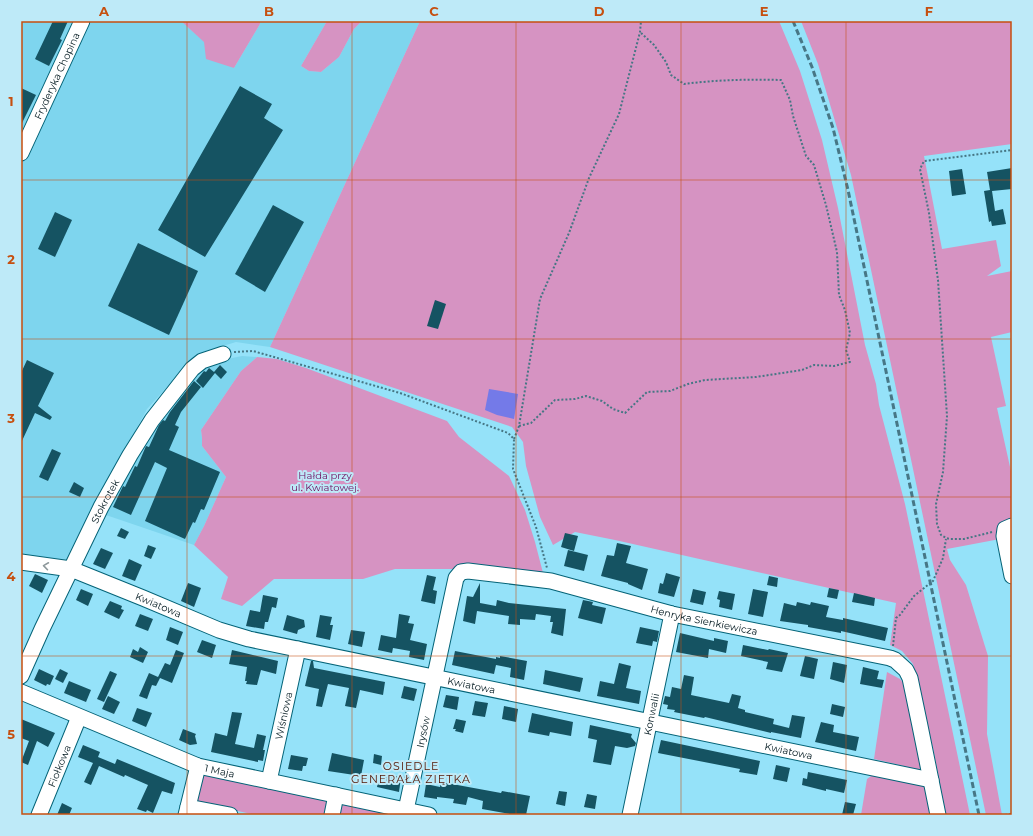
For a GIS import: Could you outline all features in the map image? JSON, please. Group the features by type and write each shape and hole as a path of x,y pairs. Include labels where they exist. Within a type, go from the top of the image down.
{"street":[{"name":"Fryderyka Chopina","path":"21,153 82,21"},
{"name":"Stokrotek","path":"21,676 101,507 130,455 152,420 192,369 202,361 223,354"},
{"path":"1009,527 1004,536 1012,576"},
{"name":"Kwiatowa","path":"21,562 71,569 218,630 244,637 434,678 931,780"},
{"name":"Henryka Sienkiewicza","path":"434,678 456,578 461,572 468,571 551,580 672,614 892,659 906,670 910,678 938,815"},
{"name":"Konwalii","path":"630,815 672,614"},
{"name":"Wiśniowa","path":"269,781 298,649"},
{"name":"Irysów","path":"406,810 434,678"},
{"name":"1 Maja","path":"21,692 198,766 429,815"},
{"name":"Fiołkowa","path":"39,815 79,717"},
{"path":"198,766 187,811 230,815"},
{"path":"332,815 336,795"}],"path":[{"path":"551,580 536,527 513,469 514,439 519,426 540,299 569,233 589,178 619,114 640,32 640,21"},
{"path":"519,426 531,423 555,400 575,399 586,396 602,401 613,409 625,413 647,392 670,391 688,384 705,380 763,376 802,370 814,365 834,366 850,362 846,350 850,334 845,310 839,295 837,252 826,205 814,165 806,156 793,116 790,100 781,80 764,79 684,84 671,75 666,62 654,45 640,32"},
{"path":"1009,527 964,538 946,538 941,535 939,529 936,504 942,472 948,416 938,280 929,213 920,168 924,161 1012,150"},
{"path":"223,354 238,351 253,351 305,365 400,393 508,433 514,439"},
{"path":"892,659 896,618 914,596 933,581 942,558 946,538"},
{"path":"1005,815 1012,814"}],"shaded area":[{"path":"21,21 181,21 234,68 260,24 260,21 327,21 301,66 309,71 321,72 339,57 354,29 362,21 420,21 270,347 236,342 197,354 147,409 67,560 21,554"},
{"path":"242,356 257,357 241,371 201,430 202,446 226,477 194,545 103,514 149,433 190,377 208,363"},
{"path":"489,389 518,394 514,419 497,415 485,410"}],"green space":[{"path":"181,21 260,21 260,24 234,68 206,59 204,42"},
{"path":"327,21 362,21 354,29 339,57 321,72 309,71 301,66"},
{"path":"420,21 779,21 800,71 822,140 838,208 865,345 905,504 970,815 946,815 933,748 913,664 902,651 890,645 896,603 575,532 553,545 540,517 526,466 523,442 512,427 270,347"},
{"path":"801,21 1012,21 1012,144 924,156 942,249 996,240 1001,266 987,276 1012,271 1012,332 991,337 1006,406 997,408 1012,476 1012,523 1000,539 947,549 950,560 966,585 988,656 987,734 1002,815 986,815 851,175 818,64"},
{"name":"Hałda przy ul. Kwiatowej.","path":"257,357 277,359 306,368 447,421 459,437 509,476 525,510 543,573 455,569 395,569 363,579 274,579 242,606 221,599 228,577 194,545 226,477 202,446 201,430 241,371"},
{"path":"887,672 900,679 906,686 925,771 874,759"},
{"path":"203,774 330,802 328,815 256,815 197,802"},
{"path":"874,774 927,784 932,815 861,815 867,779"},
{"path":"343,803 400,815 340,815"}],"building":[{"path":"53,21 68,21 60,39 62,40 49,66 35,59"},
{"path":"240,86 272,104 264,118 283,130 205,257 158,230"},
{"path":"21,88 36,95 21,125"},
{"path":"1012,168 1012,189 992,191 995,211 1003,209 1006,224 992,226 991,221 989,222 984,191 990,190 987,172"},
{"path":"962,169 966,194 952,196 949,171"},
{"path":"273,205 304,222 265,292 235,274"},
{"path":"55,212 72,220 55,257 38,249"},
{"path":"138,243 198,271 169,335 108,306"},
{"path":"435,300 446,304 438,329 427,326"},
{"path":"27,360 54,373 38,406 52,417 50,420 35,413 21,443 21,373"},
{"path":"220,365 227,372 221,379 215,373 203,388 196,381 204,371 206,372 209,368 214,372"},
{"path":"194,381 201,387 181,412 175,425 179,427 169,450 220,472 204,510 201,509 195,523 193,522 185,539 145,521 167,468 155,462 131,515 113,507 135,466 137,467 146,446 149,447 159,425 163,420 165,421 170,412"},
{"path":"52,449 61,453 48,481 39,477"},
{"path":"74,482 84,488 80,497 69,492"},
{"path":"121,528 129,532 125,539 117,536"},
{"path":"565,533 578,536 574,551 561,547"},
{"path":"617,543 631,546 626,563 648,569 642,590 628,583 601,576 607,555 614,556"},
{"path":"148,545 156,548 151,559 144,556"},
{"path":"101,548 113,553 105,569 93,564"},
{"path":"568,550 588,555 584,571 564,566"},
{"path":"129,559 142,565 135,581 122,576"},
{"path":"666,573 680,577 674,597 658,593 660,583 663,584"},
{"path":"35,574 48,580 42,593 29,586"},
{"path":"427,575 436,577 433,590 437,591 435,604 421,601"},
{"path":"769,576 778,578 777,587 767,585"},
{"path":"188,583 201,588 194,607 181,601"},
{"path":"480,583 480,603 496,606 497,600 509,603 566,609 563,636 551,633 553,622 550,622 551,616 536,614 535,620 520,619 520,625 508,624 509,616 477,611 475,624 463,621 467,596 473,597"},
{"path":"829,588 839,590 837,599 827,597"},
{"path":"81,589 93,594 88,606 76,600"},
{"path":"693,589 706,592 703,605 690,602"},
{"path":"753,589 768,592 763,617 748,614"},
{"path":"719,591 735,594 732,610 719,607 720,600 717,599"},
{"path":"854,593 875,598 874,606 852,602"},
{"path":"263,595 278,598 276,608 272,607 268,622 265,622 264,629 246,626 250,610 260,612"},
{"path":"583,600 593,602 592,605 606,608 602,624 578,618"},
{"path":"110,601 122,606 121,609 124,610 119,619 104,612"},
{"path":"797,602 810,605 811,602 829,606 826,617 843,620 843,618 888,628 885,641 841,631 841,633 808,627 808,625 780,621 784,603 796,606"},
{"path":"140,614 153,619 148,631 135,626"},
{"path":"399,614 410,616 408,623 414,624 410,640 427,644 424,660 409,657 410,651 393,648 392,653 378,650 381,635 396,638"},
{"path":"287,615 304,620 305,627 298,630 297,634 283,630"},
{"path":"320,615 332,617 330,625 333,625 330,640 316,637"},
{"path":"170,627 183,632 178,645 166,640"},
{"path":"640,627 659,631 657,642 653,641 652,646 636,643"},
{"path":"351,630 365,632 362,647 348,644"},
{"path":"680,633 714,641 714,638 728,641 726,653 709,649 708,658 676,652"},
{"path":"202,640 216,645 212,658 197,652"},
{"path":"743,645 788,653 782,672 766,669 768,662 741,656"},
{"path":"140,647 148,652 143,663 130,657 133,649 138,652"},
{"path":"176,650 184,653 172,683 160,678 156,686 152,685 147,699 139,696 149,673 158,677 165,663 170,665"},
{"path":"232,650 278,661 276,674 261,670 257,685 246,684 247,667 229,664"},
{"path":"455,651 496,659 496,657 500,658 500,656 527,661 524,680 510,677 511,668 496,665 494,674 452,665"},
{"path":"805,656 818,659 814,679 800,676"},
{"path":"311,661 313,661 314,668 385,682 383,695 360,690 356,708 345,706 349,688 328,684 322,707 316,706 319,689 305,686"},
{"path":"833,662 847,665 844,683 830,679"},
{"path":"619,663 631,666 626,688 641,691 639,704 597,696 600,681 614,684"},
{"path":"863,667 879,671 877,679 884,680 882,688 860,684"},
{"path":"39,669 54,676 50,685 47,684 46,686 34,680"},
{"path":"60,669 68,673 63,683 55,679"},
{"path":"545,670 583,678 580,692 543,684"},
{"path":"110,671 117,674 104,702 97,699"},
{"path":"684,675 694,677 691,695 729,703 732,694 741,696 738,708 745,710 745,712 774,719 773,724 789,728 792,715 805,717 801,738 771,733 705,717 674,712 675,710 667,709 668,705 663,704 665,696 670,697 672,687 681,689"},
{"path":"69,681 91,690 86,702 64,693"},
{"path":"404,686 417,689 414,701 401,698"},
{"path":"446,695 459,697 457,710 443,707"},
{"path":"108,696 120,702 114,714 102,709"},
{"path":"475,701 488,703 485,717 472,715"},
{"path":"832,704 845,707 843,717 830,714"},
{"path":"504,706 518,709 516,722 502,719"},
{"path":"137,708 152,713 146,727 132,721"},
{"path":"232,712 242,713 235,744 254,748 257,734 266,736 263,750 265,750 263,761 258,760 258,762 211,752 215,733 227,736"},
{"path":"532,713 573,722 571,736 550,732 549,736 528,732"},
{"path":"21,719 55,733 48,747 37,741 28,765 21,762 29,741 21,738"},
{"path":"456,719 466,721 463,733 453,729"},
{"path":"821,722 834,725 833,732 859,737 856,751 815,742"},
{"path":"590,725 632,734 631,737 636,743 635,746 627,748 615,746 611,765 593,762 597,740 588,738"},
{"path":"183,729 196,734 197,744 190,745 179,740"},
{"path":"661,740 760,761 757,775 739,772 740,769 658,753"},
{"path":"83,745 100,752 98,757 115,764 117,759 175,783 172,794 162,791 153,813 147,810 146,812 137,809 148,785 125,775 124,777 99,766 91,785 84,782 93,763 78,757"},
{"path":"332,753 364,760 361,776 328,771"},
{"path":"374,754 382,756 381,765 373,763"},
{"path":"291,755 308,758 306,766 303,766 302,771 288,769"},
{"path":"776,765 790,768 787,782 773,779"},
{"path":"808,772 847,780 844,793 826,789 826,791 802,785 803,778 807,779"},
{"path":"380,773 401,777 399,792 377,787"},
{"path":"441,782 501,793 502,791 530,796 526,815 515,815 482,809 483,801 468,797 466,805 453,803 454,799 424,797 426,784 440,787"},
{"path":"559,791 567,792 565,806 556,804"},
{"path":"587,794 597,796 595,809 584,807"},
{"path":"845,802 856,804 853,815 842,815"},
{"path":"62,803 72,808 69,815 57,815"}],"railway":[{"path":"793,21 812,67 833,128 848,190 979,815"}],"district":[{"name":"OSIEDLE GENERAŁA ZIĘTKA","path":"411,772"}]}
